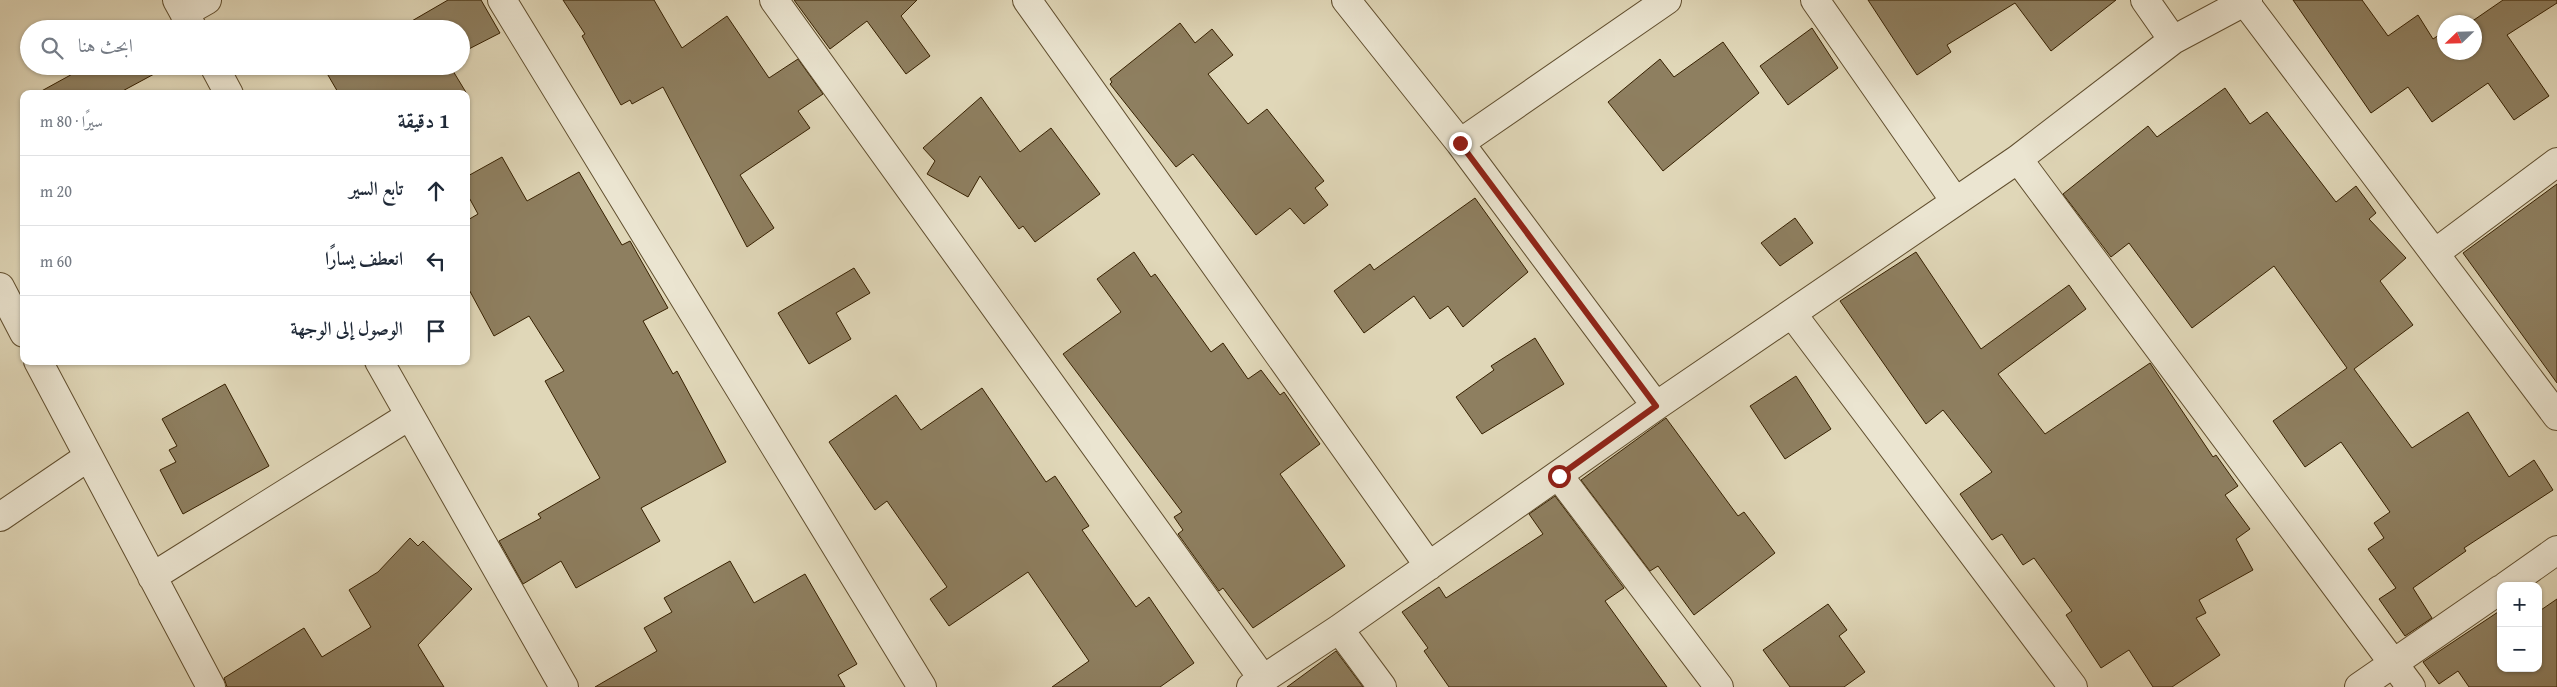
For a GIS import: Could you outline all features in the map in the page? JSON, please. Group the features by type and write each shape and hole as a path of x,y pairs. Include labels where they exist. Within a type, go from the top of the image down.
{"street":[{"path":"502,0 922,687"},
{"path":"774,0 1257,683 1559,476 1656,406 1793,315 2018,159 2173,40 2246,1 2557,416"},
{"path":"1027,0 1429,566"},
{"path":"1346,0 1460,143 1656,406"},
{"path":"1460,143 1666,0"},
{"path":"1815,0 1955,201"},
{"path":"2145,0 2173,40"},
{"path":"219,75 227,90"},
{"path":"2018,159 2411,687"},
{"path":"2435,253 2557,162"},
{"path":"0,287 20,325"},
{"path":"1793,315 2073,687"},
{"path":"40,365 152,576 202,683"},
{"path":"381,365 564,687"},
{"path":"152,576 409,416"},
{"path":"0,517 88,457"},
{"path":"1559,476 1719,687"},
{"path":"2512,582 2557,550"},
{"path":"2359,687 2497,592"},
{"path":"1339,628 1382,687"}],"building":[{"path":"448,0 481,0 500,33 470,48 470,20 414,20"},
{"path":"563,0 654,0 682,48 727,16 769,78 798,59 823,94 798,111 810,128 740,175 774,228 747,247 663,87 632,104 630,100 621,105 582,36 585,34"},
{"path":"794,0 917,0 901,16 930,56 906,74 867,21 830,49"},
{"path":"1868,0 2116,0 2051,51 2015,3 1947,45 1951,52 1917,75"},
{"path":"2293,0 2362,0 2388,36 2418,15 2433,39 2437,36 2437,60 2482,60 2481,15 2503,0 2557,0 2557,3 2507,35 2549,96 2514,120 2488,83 2432,122 2408,87 2371,113"},
{"path":"1180,23 1195,43 1212,29 1233,55 1208,74 1248,124 1267,109 1324,181 1315,188 1328,205 1304,224 1290,208 1256,235 1193,154 1176,167 1110,84 1112,82 1110,79"},
{"path":"1812,28 1838,68 1788,105 1760,66"},
{"path":"1723,42 1759,93 1663,171 1608,102 1660,59 1674,77"},
{"path":"71,75 152,75 124,90 43,90"},
{"path":"328,75 455,75 465,90 337,90"},
{"path":"2225,88 2250,124 2267,112 2336,202 2356,186 2376,213 2369,219 2406,258 2380,281 2413,325 2354,369 2412,448 2468,412 2509,477 2534,460 2553,490 2464,548 2466,551 2413,588 2432,618 2405,636 2379,599 2396,588 2368,549 2384,538 2374,523 2390,512 2341,442 2305,467 2273,421 2347,368 2274,266 2192,328 2129,243 2111,257 2063,194 2148,126 2157,137"},
{"path":"981,97 1020,152 1051,128 1100,194 1035,242 1023,226 1019,229 980,176 968,197 927,174 935,161 923,148"},
{"path":"502,157 527,201 579,172 622,245 630,241 668,308 643,321 673,374 677,371 726,462 641,508 660,541 576,588 561,561 523,584 499,541 541,518 538,514 600,478 545,381 564,371 529,316 494,336 470,291 470,219 478,214 470,199 470,175"},
{"path":"2557,184 2557,383 2463,253"},
{"path":"1475,198 1528,272 1463,327 1448,306 1430,319 1414,296 1364,333 1334,291 1370,264 1374,270"},
{"path":"1795,218 1813,243 1780,266 1761,243"},
{"path":"1134,252 1151,277 1155,274 1211,352 1223,343 1248,379 1261,370 1280,395 1284,392 1320,444 1280,474 1345,566 1253,628 1223,588 1219,591 1178,534 1183,530 1174,517 1182,512 1063,354 1121,312 1097,279"},
{"path":"1916,252 1981,349 2069,285 2086,309 1998,374 2045,434 2150,363 2213,457 2216,455 2238,486 2225,495 2250,529 2236,539 2253,570 2199,600 2206,613 2196,618 2220,655 2172,687 2153,687 2129,650 2101,668 2066,615 2072,611 2034,558 2023,565 2002,534 1992,540 1960,494 1992,472 1943,410 1926,424 1840,301"},
{"path":"854,268 870,293 836,313 851,339 809,364 778,313"},
{"path":"1535,338 1564,384 1482,434 1456,397 1494,370 1491,366"},
{"path":"1796,376 1831,429 1785,459 1750,406"},
{"path":"225,384 269,466 183,514 160,470 176,462 169,450 177,446 162,419"},
{"path":"982,388 1046,482 1055,476 1089,526 1082,530 1136,607 1149,597 1194,663 1160,687 1052,687 1089,661 1028,572 949,626 930,599 947,587 887,501 875,510 829,442 896,395 921,430"},
{"path":"1666,418 1738,516 1744,512 1775,553 1694,615 1658,566 1650,571 1581,480"},
{"path":"1555,496 1624,588 1605,601 1667,687 1449,687 1424,651 1428,648 1402,612 1439,587 1446,598 1543,534 1529,514"},
{"path":"410,538 418,546 423,541 472,589 418,645 444,687 227,687 224,678 304,628 322,657 371,627 349,590 378,572"},
{"path":"730,561 754,603 805,574 857,664 838,675 845,687 595,687 657,651 644,628 672,612 664,598"},
{"path":"2557,599 2557,687 2469,687 2458,671 2439,684 2423,662 2497,613 2497,672 2542,672 2542,609"},
{"path":"1828,604 1847,630 1839,636 1865,672 1844,687 1790,687 1763,650"},
{"path":"1336,651 1363,687 1287,687"}],"route":[{"path":"1460,143 1656,406 1559,476"}]}
